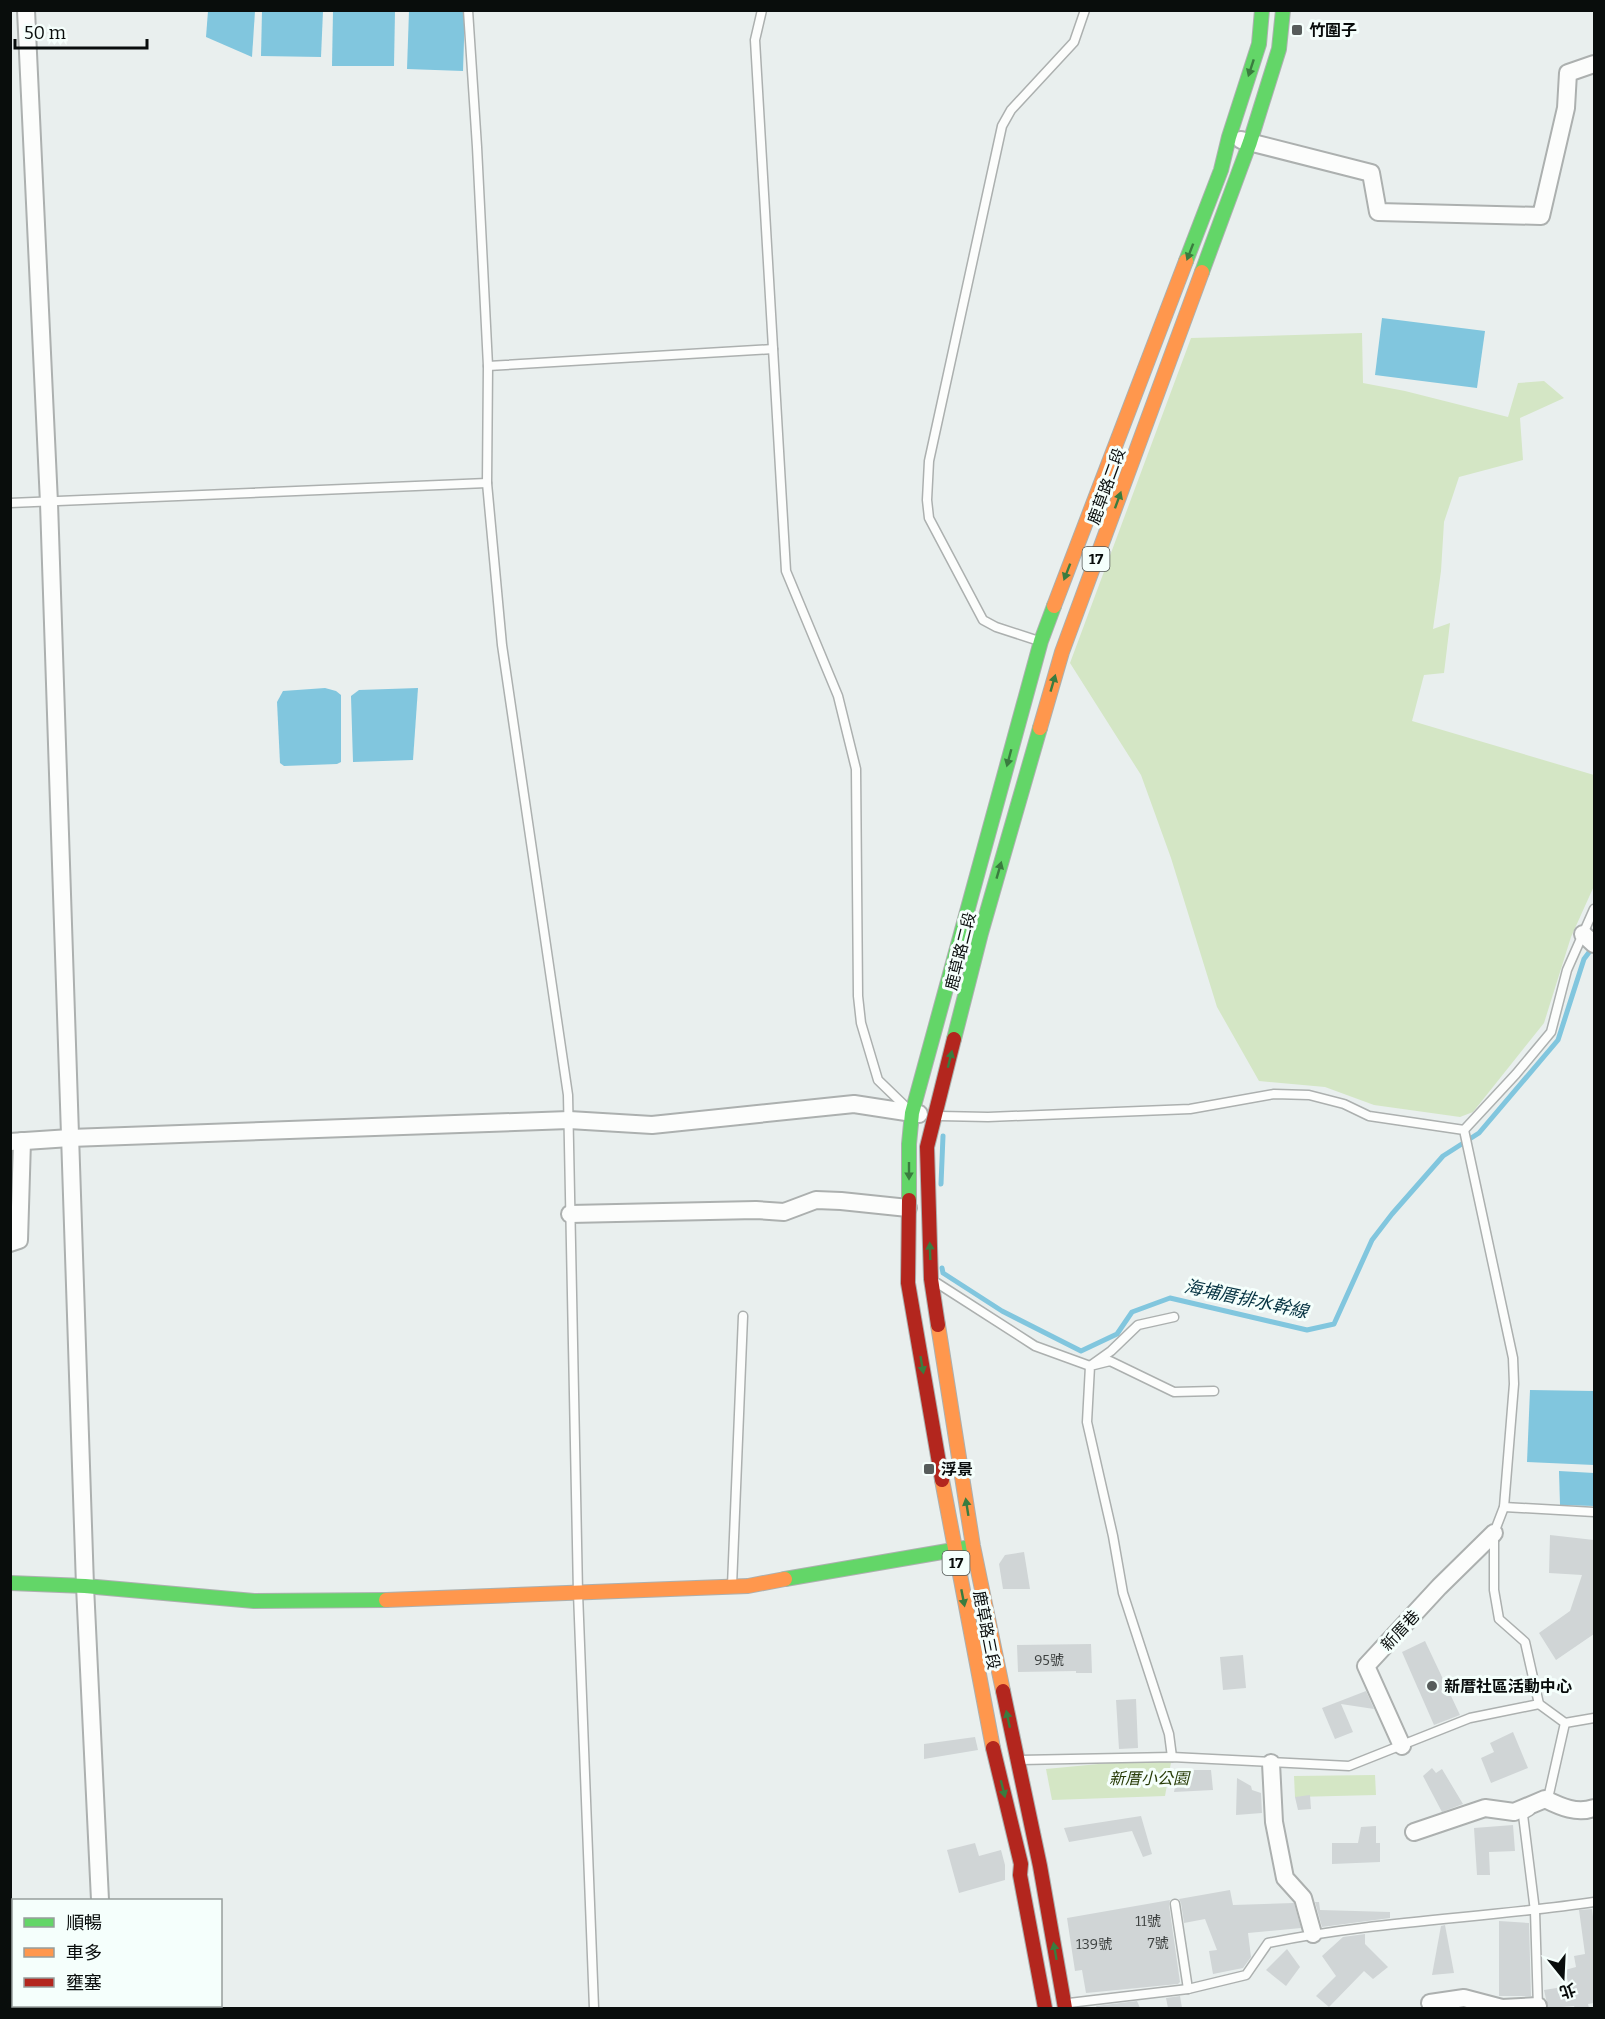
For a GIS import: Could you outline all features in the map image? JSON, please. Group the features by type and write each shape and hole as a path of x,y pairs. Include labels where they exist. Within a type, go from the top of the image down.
{"main road":[{"name":"鹿草路二段","path":"912,1113 1041,641 1221,170 1229,137 1259,44 1262,10"},
{"name":"鹿草路二段","path":"936,1116 981,933 1062,652 1250,142 1279,49 1283,10"},
{"name":"鹿草路三段","path":"912,1113 909,1144 908,1283 954,1551 996,1761 1021,1864 1020,1875 1045,2008"},
{"name":"鹿草路三段","path":"936,1116 927,1147 931,1279 973,1546 1040,1866 1065,2006"},
{"path":"10,1583 254,1601 341,1602 578,1593 748,1586 973,1546"}],"street":[{"path":"26,10 49,503 85,1587 100,1899"},
{"path":"1229,137 1371,173 1378,212 1541,216 1566,108 1568,73 1594,64"},
{"path":"10,1243 19,1240 16,1142 70,1138 569,1120 652,1125 854,1104 936,1116"},
{"path":"570,1215 756,1210 784,1212 816,1200 908,1208"},
{"name":"新厝巷","path":"1402,1746 1366,1666 1439,1587 1494,1533"},
{"path":"1271,1763 1274,1822 1285,1878 1302,1898 1313,1934"},
{"path":"1414,1832 1485,1808 1515,1812 1545,1799 1564,1809 1587,1811 1594,1808"},
{"path":"1430,2003 1464,1998 1502,2008 1538,2007"}],"lane":[{"path":"468,10 488,366 487,483 502,645 568,1095 578,1593 594,2008"},
{"path":"762,10 755,39 786,571 838,696 856,769 858,996 861,1023 878,1080 912,1113"},
{"path":"1041,641 996,627 983,620 929,518 927,501 929,461 1002,126 1011,110 1074,42 1085,10"},
{"path":"488,366 773,349"},
{"path":"10,503 487,483"},
{"path":"1464,1130 1551,1032 1567,970 1589,939 1594,909"},
{"path":"936,1116 988,1117 1190,1109 1274,1095 1309,1095 1344,1104 1369,1116 1464,1130"},
{"path":"1464,1130 1513,1358 1514,1384 1504,1507 1494,1533 1494,1590 1499,1619 1525,1642 1539,1704 1565,1723 1594,1718"},
{"path":"908,1283 931,1279 1035,1346 1090,1366 1110,1361 1173,1392 1214,1391"},
{"path":"732,1587 743,1316"},
{"path":"1090,1366 1111,1351 1138,1325 1174,1317"},
{"path":"1090,1366 1087,1422 1113,1536 1123,1593 1169,1734 1172,1757"},
{"path":"1504,1507 1594,1512"},
{"path":"996,1761 1172,1757 1349,1766 1470,1718 1539,1704"},
{"path":"1538,2007 1535,1911 1523,1815 1540,1805 1549,1794 1565,1723"},
{"path":"1045,2008 1188,1989 1246,1975 1268,1943 1313,1934 1535,1911 1594,1902"},
{"path":"1175,1904 1188,1989"}],"green space":[{"path":"1362,333 1363,383 1508,417 1518,383 1544,381 1564,398 1520,418 1523,460 1459,477 1444,522 1441,571 1433,629 1450,623 1444,673 1424,675 1412,721 1594,775 1594,886 1571,937 1544,1023 1473,1112 1460,1117 1374,1105 1325,1087 1259,1081 1217,1007 1171,858 1141,775 1070,663 1191,338"},
{"name":"新厝小公園","path":"1172,1757 1165,1796 1052,1800 1046,1769"},
{"path":"1375,1775 1376,1795 1295,1797 1294,1776"}],"water":[{"path":"208,11 255,11 252,57 206,37"},
{"path":"262,11 323,11 321,57 261,56"},
{"path":"333,11 395,11 394,66 332,66"},
{"path":"409,11 465,11 463,71 407,69"},
{"path":"1382,318 1485,331 1477,388 1375,375"},
{"path":"325,688 341,695 341,762 284,766 280,763 277,702 283,691"},
{"path":"418,688 413,760 353,762 351,696 359,690"},
{"path":"1530,1390 1594,1391 1594,1465 1527,1462"},
{"path":"1559,1471 1594,1473 1594,1506 1560,1505"}],"building":[{"path":"1550,1535 1594,1540 1594,1634 1556,1660 1539,1633 1570,1611 1582,1575 1549,1573"},
{"path":"1024,1552 1030,1589 1003,1589 999,1564 1005,1555"},
{"name":"新厝社區活動中心","path":"1425,1641 1460,1715 1434,1725 1402,1652"},
{"path":"1091,1644 1092,1673 1018,1672 1017,1645"},
{"path":"1243,1655 1246,1688 1223,1690 1220,1657"},
{"path":"1366,1691 1374,1709 1341,1704 1353,1732 1335,1739 1322,1708"},
{"path":"1136,1699 1138,1748 1119,1749 1116,1700"},
{"path":"1513,1732 1528,1768 1491,1783 1481,1758 1494,1752 1490,1743"},
{"path":"975,1737 978,1750 924,1759 924,1744"},
{"path":"1432,1768 1436,1773 1442,1769 1463,1804 1442,1812 1423,1776"},
{"path":"1178,1770 1211,1770 1213,1790 1174,1792"},
{"path":"1237,1778 1251,1786 1252,1790 1261,1793 1262,1813 1236,1815"},
{"path":"1310,1795 1311,1809 1298,1810 1295,1797"},
{"path":"1141,1816 1152,1854 1143,1857 1132,1831 1069,1842 1064,1828"},
{"path":"1513,1825 1515,1851 1489,1852 1490,1875 1477,1875 1474,1828"},
{"path":"1376,1826 1376,1843 1380,1843 1380,1862 1332,1864 1332,1843 1358,1843 1361,1827"},
{"path":"975,1843 979,1856 1001,1850 1005,1865 1005,1880 959,1893 947,1850"},
{"path":"1230,1890 1233,1905 1294,1903 1301,1928 1248,1933 1251,1957 1243,1968 1213,1974 1209,1951 1217,1950 1205,1919 1184,1923 1179,1899"},
{"path":"1170,1900 1180,1982 1086,1993 1082,1970 1075,1971 1067,1918"},
{"path":"1315,1902 1319,1902 1320,1910 1390,1912 1390,1918 1322,1927"},
{"path":"1592,1909 1594,2003 1588,2004 1589,2008 1575,2008 1574,2006 1548,2008 1544,1990 1569,1986 1565,1970 1576,1967 1574,1956 1585,1954 1579,1910"},
{"path":"1499,1921 1529,1923 1531,1996 1499,1996"},
{"path":"1445,1925 1454,1973 1432,1975 1441,1926"},
{"path":"1365,1934 1365,1944 1388,1967 1373,1979 1364,1971 1329,2007 1316,1996 1336,1976 1322,1956 1343,1937"},
{"path":"1287,1949 1300,1967 1286,1986 1266,1970"},
{"path":"1180,1996 1182,2008 1168,2008 1166,1998"},
{"path":"1137,2001 1140,2008 1097,2008 1096,2006"}],"waterway":[{"name":"海埔厝排水幹線","path":"942,1268 943,1273 1002,1311 1081,1351 1117,1334 1132,1312 1170,1298 1307,1330 1334,1324 1372,1240 1392,1214 1443,1156 1479,1133 1558,1040 1584,959 1593,947"},
{"name":"海埔厝排水幹線","path":"941,1184 943,1136"}],"traffic: fast":[{"path":"1186,261 1221,170 1229,137 1259,44 1262,10"},
{"path":"1202,272 1250,142 1279,49 1283,10"},
{"path":"909,1200 909,1144 912,1113 1041,641 1054,606"},
{"path":"954,1039 981,933 1040,728"},
{"path":"785,1579 971,1547"},
{"path":"10,1583 85,1586 254,1601 386,1600"}],"traffic: slow":[{"path":"1054,606 1186,261"},
{"path":"1040,728 1062,652 1202,272"},
{"path":"938,1325 973,1546 1003,1691"},
{"path":"942,1480 993,1748"},
{"path":"386,1600 748,1586 785,1579"}],"traffic: jam":[{"path":"938,1325 931,1279 927,1147 954,1039"},
{"path":"909,1200 908,1283 942,1480"},
{"path":"1003,1691 1040,1866 1065,2008"},
{"path":"993,1748 1021,1864 1020,1875 1045,2008"}],"place":[{"name":"竹圍子","path":"1297,30"},
{"name":"浮景","path":"929,1469"},
{"name":"新厝社區活動中心","path":"1432,1686"}]}
